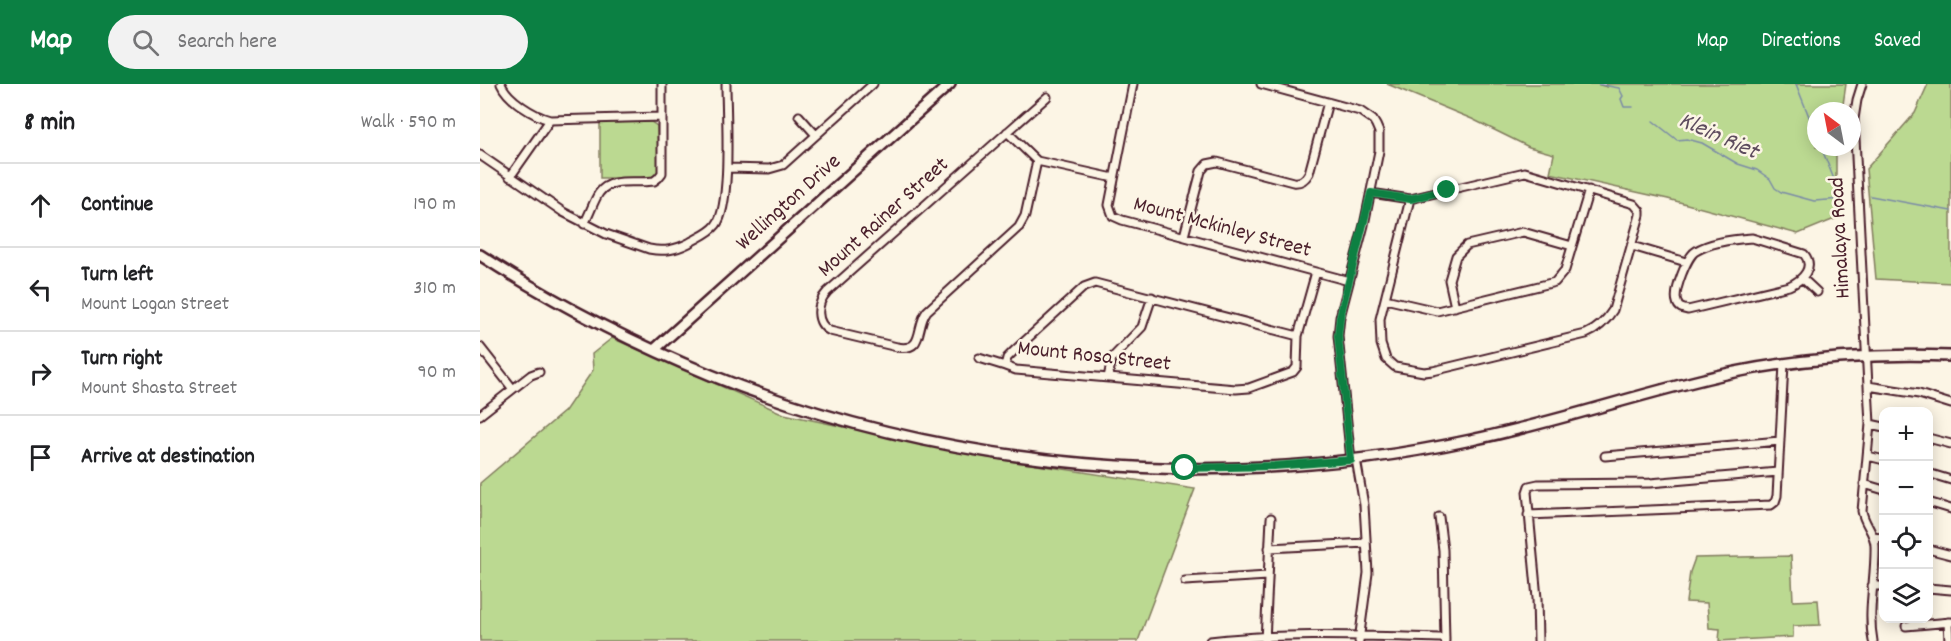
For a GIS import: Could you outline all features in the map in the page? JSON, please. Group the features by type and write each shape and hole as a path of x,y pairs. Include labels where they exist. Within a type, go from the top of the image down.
{"main road":[{"name":"Wellington Drive","path":"654,350 950,84"},
{"path":"480,255 557,301 654,350 714,376 808,409 880,429 982,450 1068,461 1153,467 1248,467 1354,459 1470,441 1531,427 1727,374 1784,364 1865,355 1951,356"}],"street":[{"path":"501,84 509,95 522,105 550,120 662,117"},
{"path":"584,224 606,186 617,182 654,181 662,173 662,84"},
{"path":"480,155 549,204 584,224 649,249 669,250 681,247 717,223 723,203 727,168 726,84"},
{"path":"727,168 778,168 873,84"},
{"name":"Mount Mckinley Street","path":"1133,84 1108,205 1113,216 1349,281"},
{"path":"1260,84 1360,111 1373,120 1380,140 1371,193 1340,317 1338,336 1354,459 1364,505 1368,573 1359,638"},
{"name":"Himalaya Road","path":"1862,84 1854,119 1870,424 1863,515 1874,536"},
{"name":"Mount Rainer Street","path":"1037,162 1025,216 1021,224 927,311 923,317 917,340 912,346 897,347 826,329 819,310 823,296 1047,96"},
{"path":"1184,236 1201,171 1207,164 1217,162 1293,182 1305,179 1309,173 1329,102"},
{"path":"799,116 816,135"},
{"path":"510,177 550,120"},
{"path":"1007,132 1037,162 1114,178"},
{"path":"1371,193 1410,199 1525,172 1628,201 1638,208 1640,215 1613,310 1593,331 1433,371 1424,372 1395,367 1386,359 1379,327 1410,199"},
{"path":"1385,299 1437,311 1555,282 1565,270 1589,190"},
{"path":"1455,307 1449,280 1458,253 1467,245 1523,232 1572,246"},
{"path":"1748,238 1804,254 1809,266 1803,278 1789,286 1685,310 1679,307 1676,299 1686,262 1691,254 1702,248 1748,238"},
{"path":"1632,246 1686,262"},
{"name":"Mount Rosa Street","path":"1298,336 1100,283 1090,285 1016,349 1007,358 1005,366 1016,370 1236,389 1249,388 1296,369 1299,361 1298,336 1316,272"},
{"path":"1803,278 1817,292"},
{"path":"1108,378 1114,355 1142,327 1152,297"},
{"path":"480,347 513,388"},
{"path":"979,358 1005,366"},
{"path":"1528,515 1763,506 1774,502 1777,496 1784,364"},
{"path":"480,416 513,388 539,372"},
{"path":"1868,386 1919,394 1951,404"},
{"path":"1870,424 1879,426"},
{"path":"1933,439 1951,444"},
{"path":"1605,456 1780,441"},
{"path":"1868,456 1879,459"},
{"path":"1538,641 1537,598 1528,515 1529,486 1650,483 1778,472"},
{"path":"1933,474 1951,480"},
{"path":"1864,484 1879,488"},
{"path":"1933,503 1951,509"},
{"path":"1210,641 1359,638 1445,640 1443,550 1439,517"},
{"path":"1265,639 1271,518"},
{"path":"1873,641 1874,536 1879,537"},
{"path":"1269,548 1366,543"},
{"path":"1933,550 1951,555"},
{"path":"1185,581 1268,576"},
{"path":"1872,586 1879,586"},
{"path":"1933,588 1951,590"},
{"path":"1906,626 1949,622 1949,641"}],"green space":[{"path":"1387,84 1596,84 1607,87 1606,84 1846,84 1843,102 1807,102 1807,156 1836,156 1836,183 1842,216 1798,234 1668,199 1550,173 1554,154 1529,147 1472,119"},
{"path":"1928,84 1951,84 1951,283 1876,279 1866,169 1915,113"},
{"path":"600,122 651,122 657,126 659,172 654,178 600,178"},
{"path":"612,338 784,414 984,457 1195,489 1138,641 480,641 480,483 565,411 593,370 592,354"},
{"path":"1791,556 1793,601 1818,600 1820,625 1793,626 1793,637 1719,641 1720,629 1709,628 1707,603 1686,602 1690,572 1695,558"}],"waterway":[{"name":"Klein Riet","path":"1597,84 1619,88 1623,96 1621,99 1624,107 1633,107"},
{"path":"1796,84 1807,112"},
{"name":"Klein Riet","path":"1653,121 1677,140 1687,139 1702,143 1738,164 1757,170 1770,179 1775,188 1781,192 1814,201 1842,199 1825,156"},
{"name":"Klein Riet","path":"1871,196 1951,211"}],"route":[{"path":"1185,468 1274,466 1351,460 1338,336 1340,317 1371,193 1410,199 1447,190"}]}
